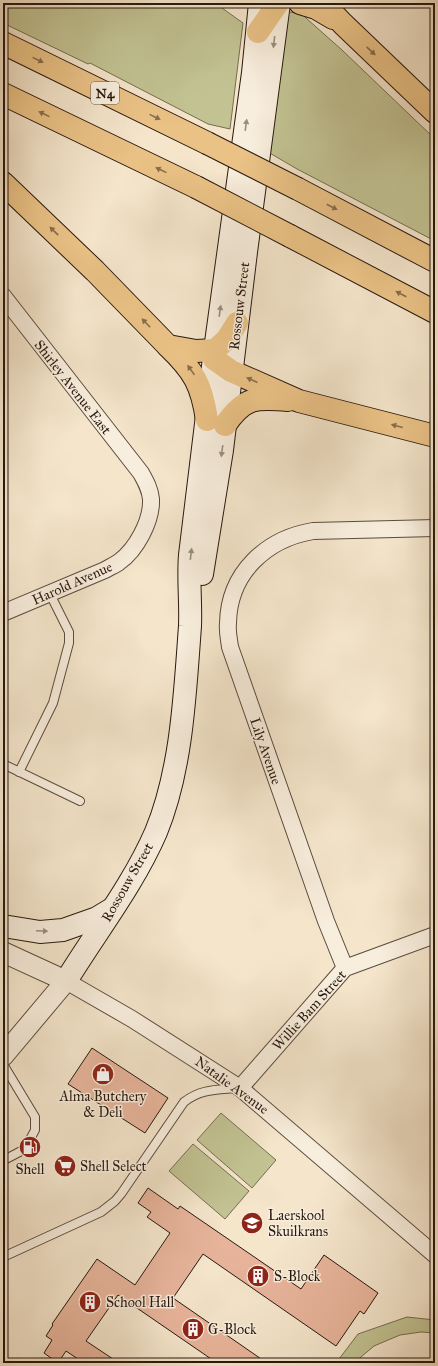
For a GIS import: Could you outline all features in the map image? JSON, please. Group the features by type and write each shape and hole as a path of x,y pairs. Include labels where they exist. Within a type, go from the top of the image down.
{"highway":[{"path":"258,32 279,3"},
{"path":"300,3 316,8 343,24"},
{"path":"323,3 435,112"},
{"name":"N4","path":"3,43 207,142 435,262"},
{"path":"3,94 196,187 435,312"},
{"path":"3,183 95,271 188,366 199,384 204,402 216,423 240,406 251,401 270,398 299,401 435,436"},
{"path":"220,360 226,339 237,323"},
{"path":"168,346 196,351 220,360 299,401"}],"main road":[{"name":"Rossouw Street","path":"66,981 143,858 156,831 169,792 180,732 188,657 190,607 204,565 220,360 258,32 260,3"},
{"name":"Rossouw Street","path":"237,323 279,3"},
{"path":"3,926 40,932 63,930 97,918 112,909"}],"street":[{"name":"Shirley Avenue East","path":"3,296 144,478"},
{"name":"Harold Avenue","path":"3,613 105,570 119,562 134,546 146,524 151,500 149,488 144,478"},
{"name":"Lily Avenue","path":"345,968 326,921 230,647 228,611 235,587 245,570 256,558 275,544 299,534 313,531 435,528"},
{"name":"Willie Bam Street","path":"240,1088 345,968 435,935"},
{"name":"Natalie Avenue","path":"3,952 66,981 138,1022 240,1088 435,1255"},
{"name":"Rossouw Street","path":"3,1056 66,981"}],"lane":[{"path":"19,772 53,703 69,643 69,632 50,594"},
{"path":"3,764 80,802"},
{"path":"3,1064 35,1118 36,1130 24,1149 6,1159 3,1159"},
{"path":"3,1257 101,1212 108,1207 121,1194 184,1102 193,1095 206,1090 240,1088"}],"green space":[{"path":"3,3 215,3 243,23 230,129 208,124 90,63 88,64 3,23"},
{"path":"287,13 302,14 435,139 435,241 297,169 268,152"},
{"path":"221,1113 276,1160 252,1188 197,1140"},
{"path":"193,1144 249,1191 225,1219 169,1171"},
{"path":"407,1317 435,1320 435,1333 421,1332 400,1335 374,1346 354,1363 336,1363 358,1334"}],"building":[{"path":"92,1048 168,1098 145,1133 68,1084"},
{"path":"148,1188 178,1209 180,1206 301,1289 324,1255 378,1293 364,1314 360,1311 336,1346 203,1254 173,1298 267,1363 217,1363 118,1295 86,1341 119,1363 84,1363 66,1351 58,1363 44,1353 52,1340 46,1336 53,1325 52,1324 97,1259 135,1285 170,1233 147,1217 151,1212 138,1203"}],"place":[{"name":"Alma Butchery & Deli","path":"103,1074"},
{"name":"Shell","path":"30,1147"},
{"name":"Shell Select","path":"65,1166"},
{"name":"Laerskool Skuilkrans","path":"252,1223"},
{"name":"S-Block","path":"258,1276"},
{"name":"School Hall","path":"90,1302"},
{"name":"G-Block","path":"193,1329"}]}
